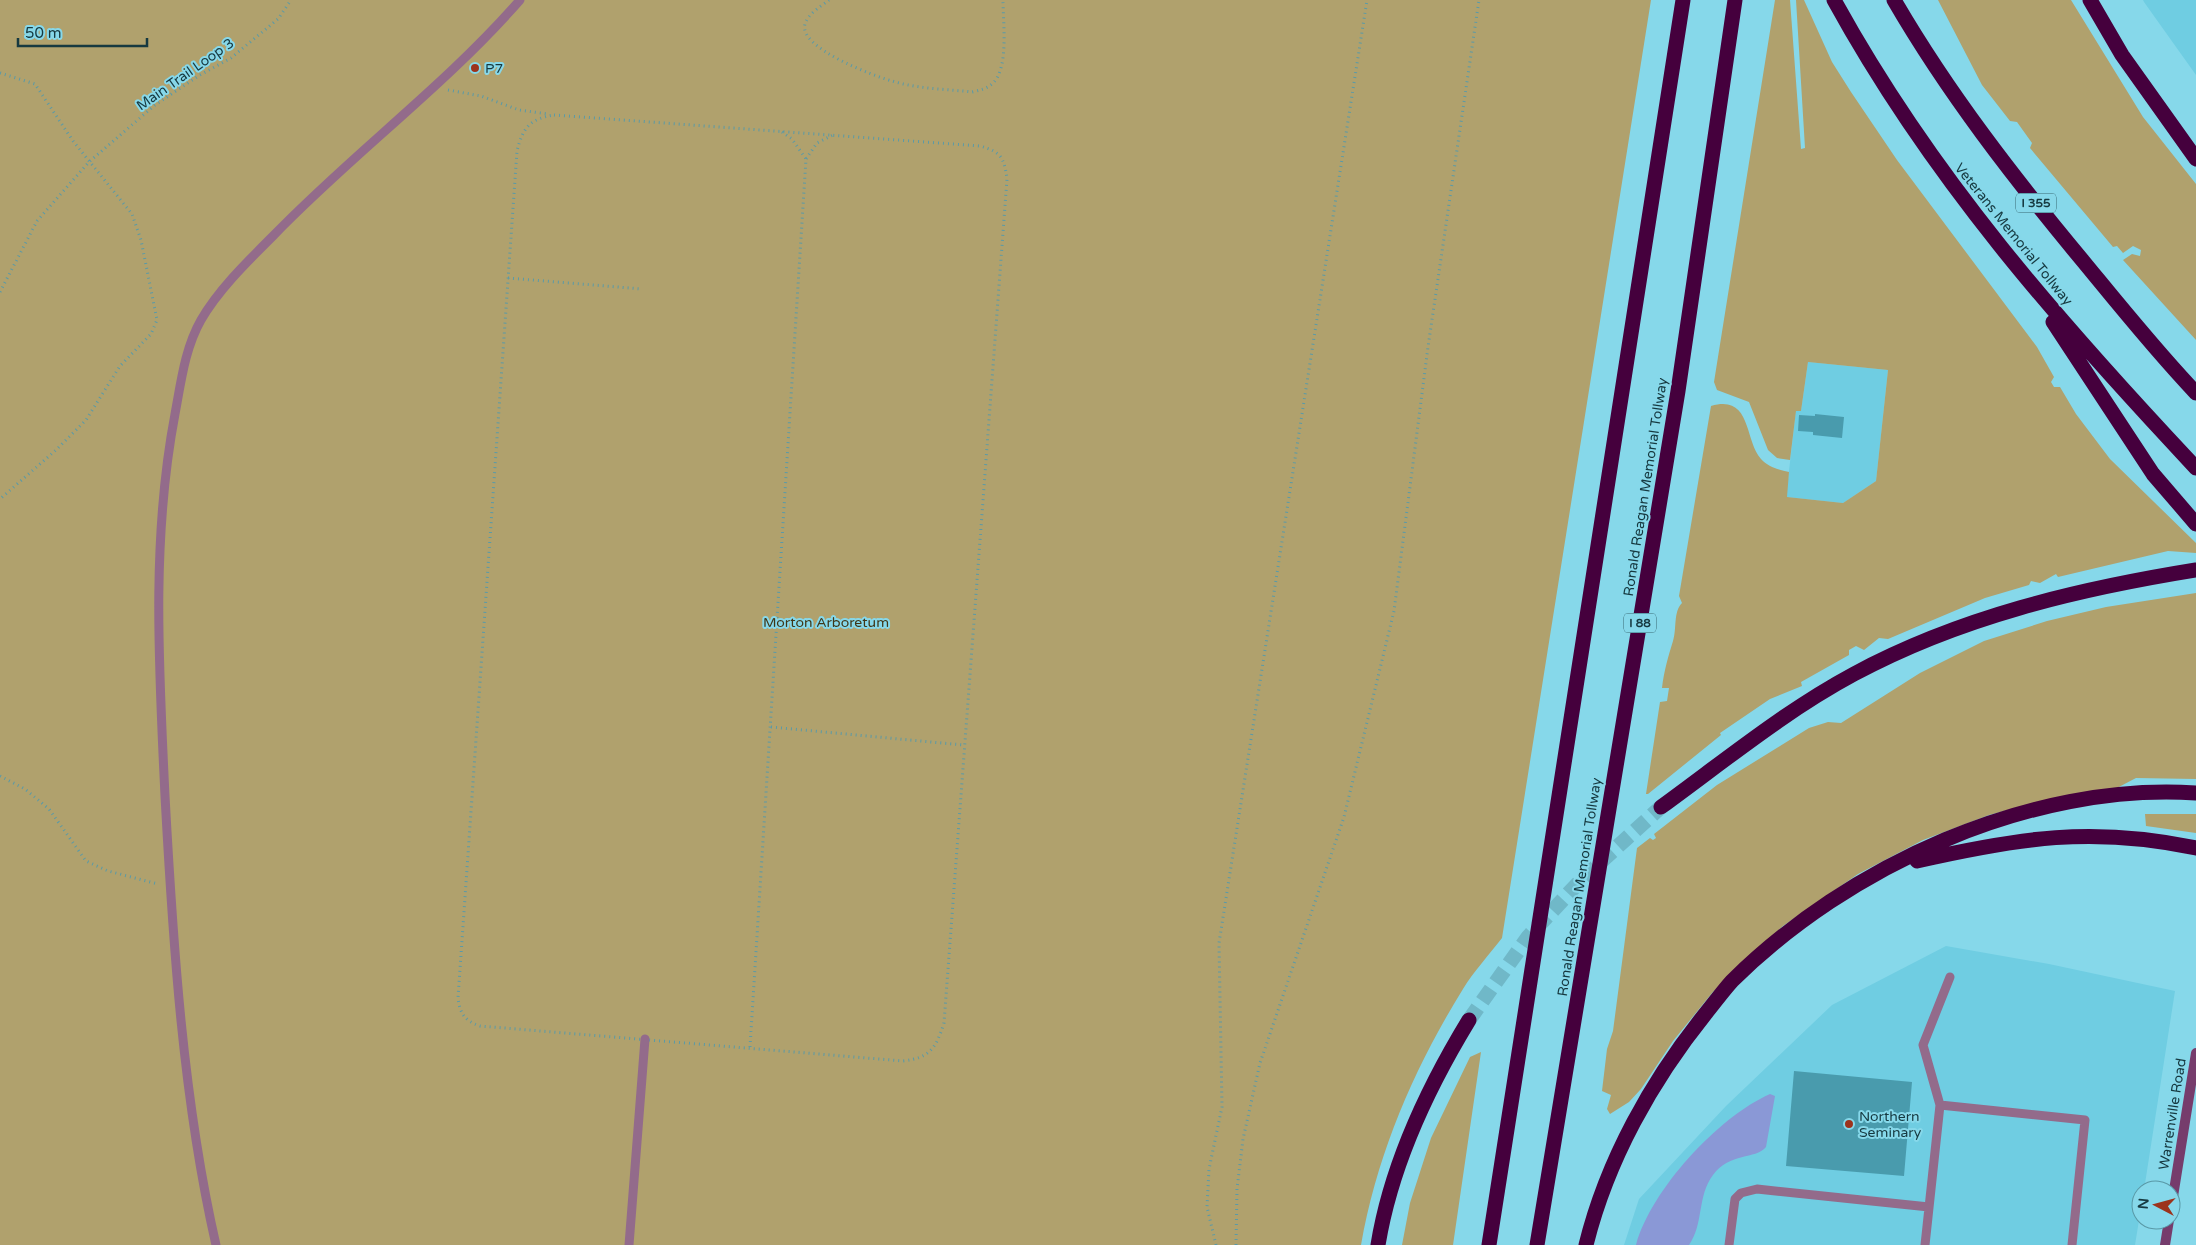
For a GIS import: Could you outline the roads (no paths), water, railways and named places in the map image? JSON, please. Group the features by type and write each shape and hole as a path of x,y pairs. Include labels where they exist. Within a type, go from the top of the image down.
{"highway":[{"path":"1489,1245 1683,0"},
{"name":"Ronald Reagan Memorial Tollway","path":"1537,1245 1678,391 1735,0"},
{"name":"Veterans Memorial Tollway","path":"1834,0 1905,119 1964,203 2024,279 2196,468"},
{"name":"I 355","path":"1894,0 1951,91 2002,161 2166,361 2196,394"},
{"path":"2090,0 2122,55 2196,159"},
{"path":"2024,279 2153,474 2196,524"},
{"path":"1661,808 1783,718 1852,675 1923,640 1961,626 2068,595 2140,579 2196,570"},
{"path":"1586,1245 1593,1218 1619,1151 1648,1096 1685,1039 1731,982 1784,934 1833,898 1889,867 1955,836 1991,822 2064,803 2124,795 2196,793"},
{"path":"1889,867 1988,844 2037,837 2084,835 2127,837 2196,848"},
{"path":"1378,1245 1392,1185 1408,1142 1446,1058 1469,1020"}],"main road":[{"name":"Warrenville Road","path":"2176,1180 2196,1053"},
{"path":"2165,1245 2167,1230"}],"lane":[{"path":"216,1245 196,1133 184,1044 171,886 158,627 159,551 163,492 170,442 190,342 202,318 255,254 306,201 492,32 520,0"},
{"path":"1925,1245 1940,1105 1923,1045 1950,977"},
{"path":"629,1245 645,1039"},
{"path":"1940,1105 2085,1120 2072,1245"},
{"path":"1729,1245 1735,1199 1748,1190 1757,1189 1929,1207"}],"tunnel":[{"path":"1469,1020 1528,937 1583,878 1661,807"}],"place":[{"name":"P7","path":"475,68"},
{"name":"Northern Seminary","path":"1849,1124"}],"park label":[{"name":"Morton Arboretum","path":"826,622"}]}
